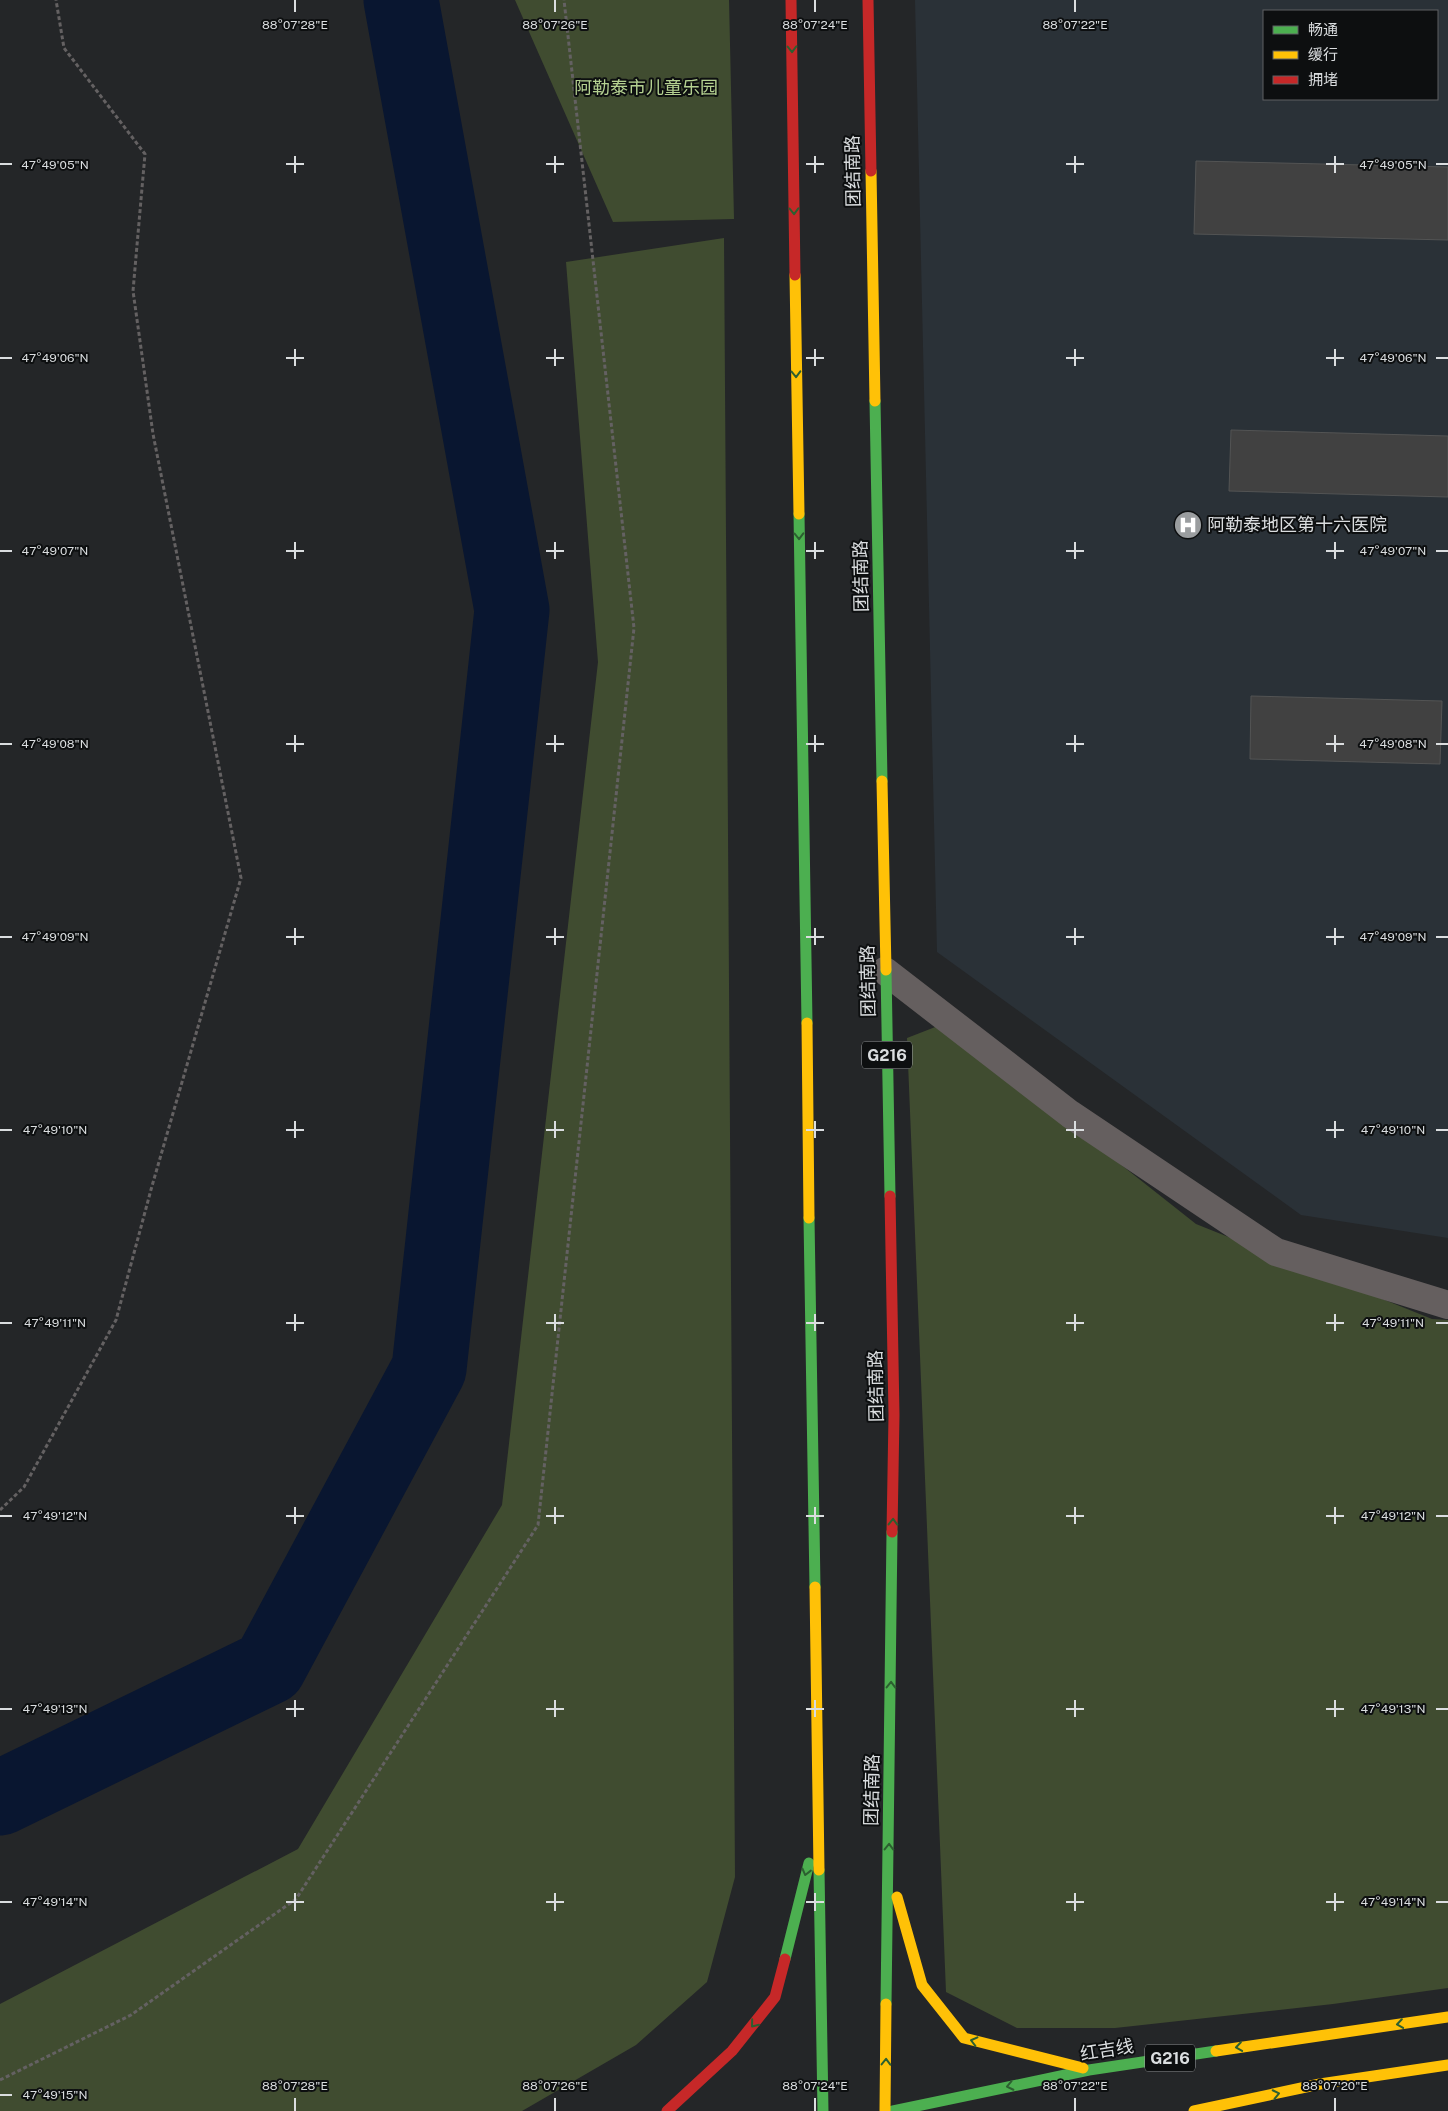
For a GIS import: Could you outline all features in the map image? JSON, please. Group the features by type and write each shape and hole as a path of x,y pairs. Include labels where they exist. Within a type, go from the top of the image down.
{"highway":[{"path":"791,0 822,2111"},
{"name":"团结南路","path":"868,0 894,1415 886,2111"},
{"path":"667,2111 732,2051 776,1997 818,1825"},
{"path":"889,1867 922,1985 964,2038 1089,2070"},
{"name":"红吉线","path":"893,2111 1089,2070 1448,2016"},
{"path":"1194,2111 1320,2084 1448,2064"}],"street":[{"path":"885,971 1070,1114 1276,1252 1448,1305"}],"path":[{"path":"0,1510 24,1487 116,1320 152,1186 242,878 154,434 133,291 145,154 64,48 56,0"},
{"path":"0,2080 131,2015 296,1899 538,1525 634,628 564,0"}],"shaded area":[{"name":"阿勒泰地区第十六医院","path":"915,0 1448,0 1448,1238 1301,1215 937,952"}],"green space":[{"name":"阿勒泰市儿童乐园","path":"515,0 729,0 734,219 613,222"},
{"path":"724,238 735,1877 707,1982 636,2045 522,2111 0,2111 0,2004 298,1849 502,1505 598,662 566,262"},
{"path":"943,1024 1196,1224 1432,1319 1448,1320 1448,1988 1333,2004 1115,2028 1017,2028 946,1992 907,1038"}],"building":[{"path":"1196,161 1448,167 1448,240 1194,234"},
{"path":"1231,430 1448,436 1448,497 1229,491"},
{"path":"1251,696 1442,701 1440,764 1250,759"}],"waterway":[{"path":"0,1798 269,1667 429,1369 512,610 401,0"}],"traffic: fast":[{"path":"875,401 882,781"},
{"path":"799,514 807,1023"},
{"path":"886,970 890,1196"},
{"path":"809,1218 815,1587"},
{"path":"886,2004 892,1532"},
{"path":"785,1959 809,1863"},
{"path":"819,1870 823,2111"},
{"path":"893,2111 1089,2070 1216,2051"}],"traffic: slow":[{"path":"871,171 875,401"},
{"path":"795,275 799,514"},
{"path":"882,781 886,970"},
{"path":"807,1023 809,1218"},
{"path":"815,1587 819,1870"},
{"path":"897,1897 922,1985 964,2038 1083,2068"},
{"path":"885,2111 886,2004"},
{"path":"1216,2051 1448,2017"},
{"path":"1194,2111 1320,2084 1448,2065"}],"traffic: jam":[{"path":"791,0 795,275"},
{"path":"868,0 871,171"},
{"path":"890,1196 894,1415 892,1532"},
{"path":"667,2111 732,2051 775,1997 785,1959"}],"place":[{"name":"阿勒泰地区第十六医院","path":"1188,525"}]}
